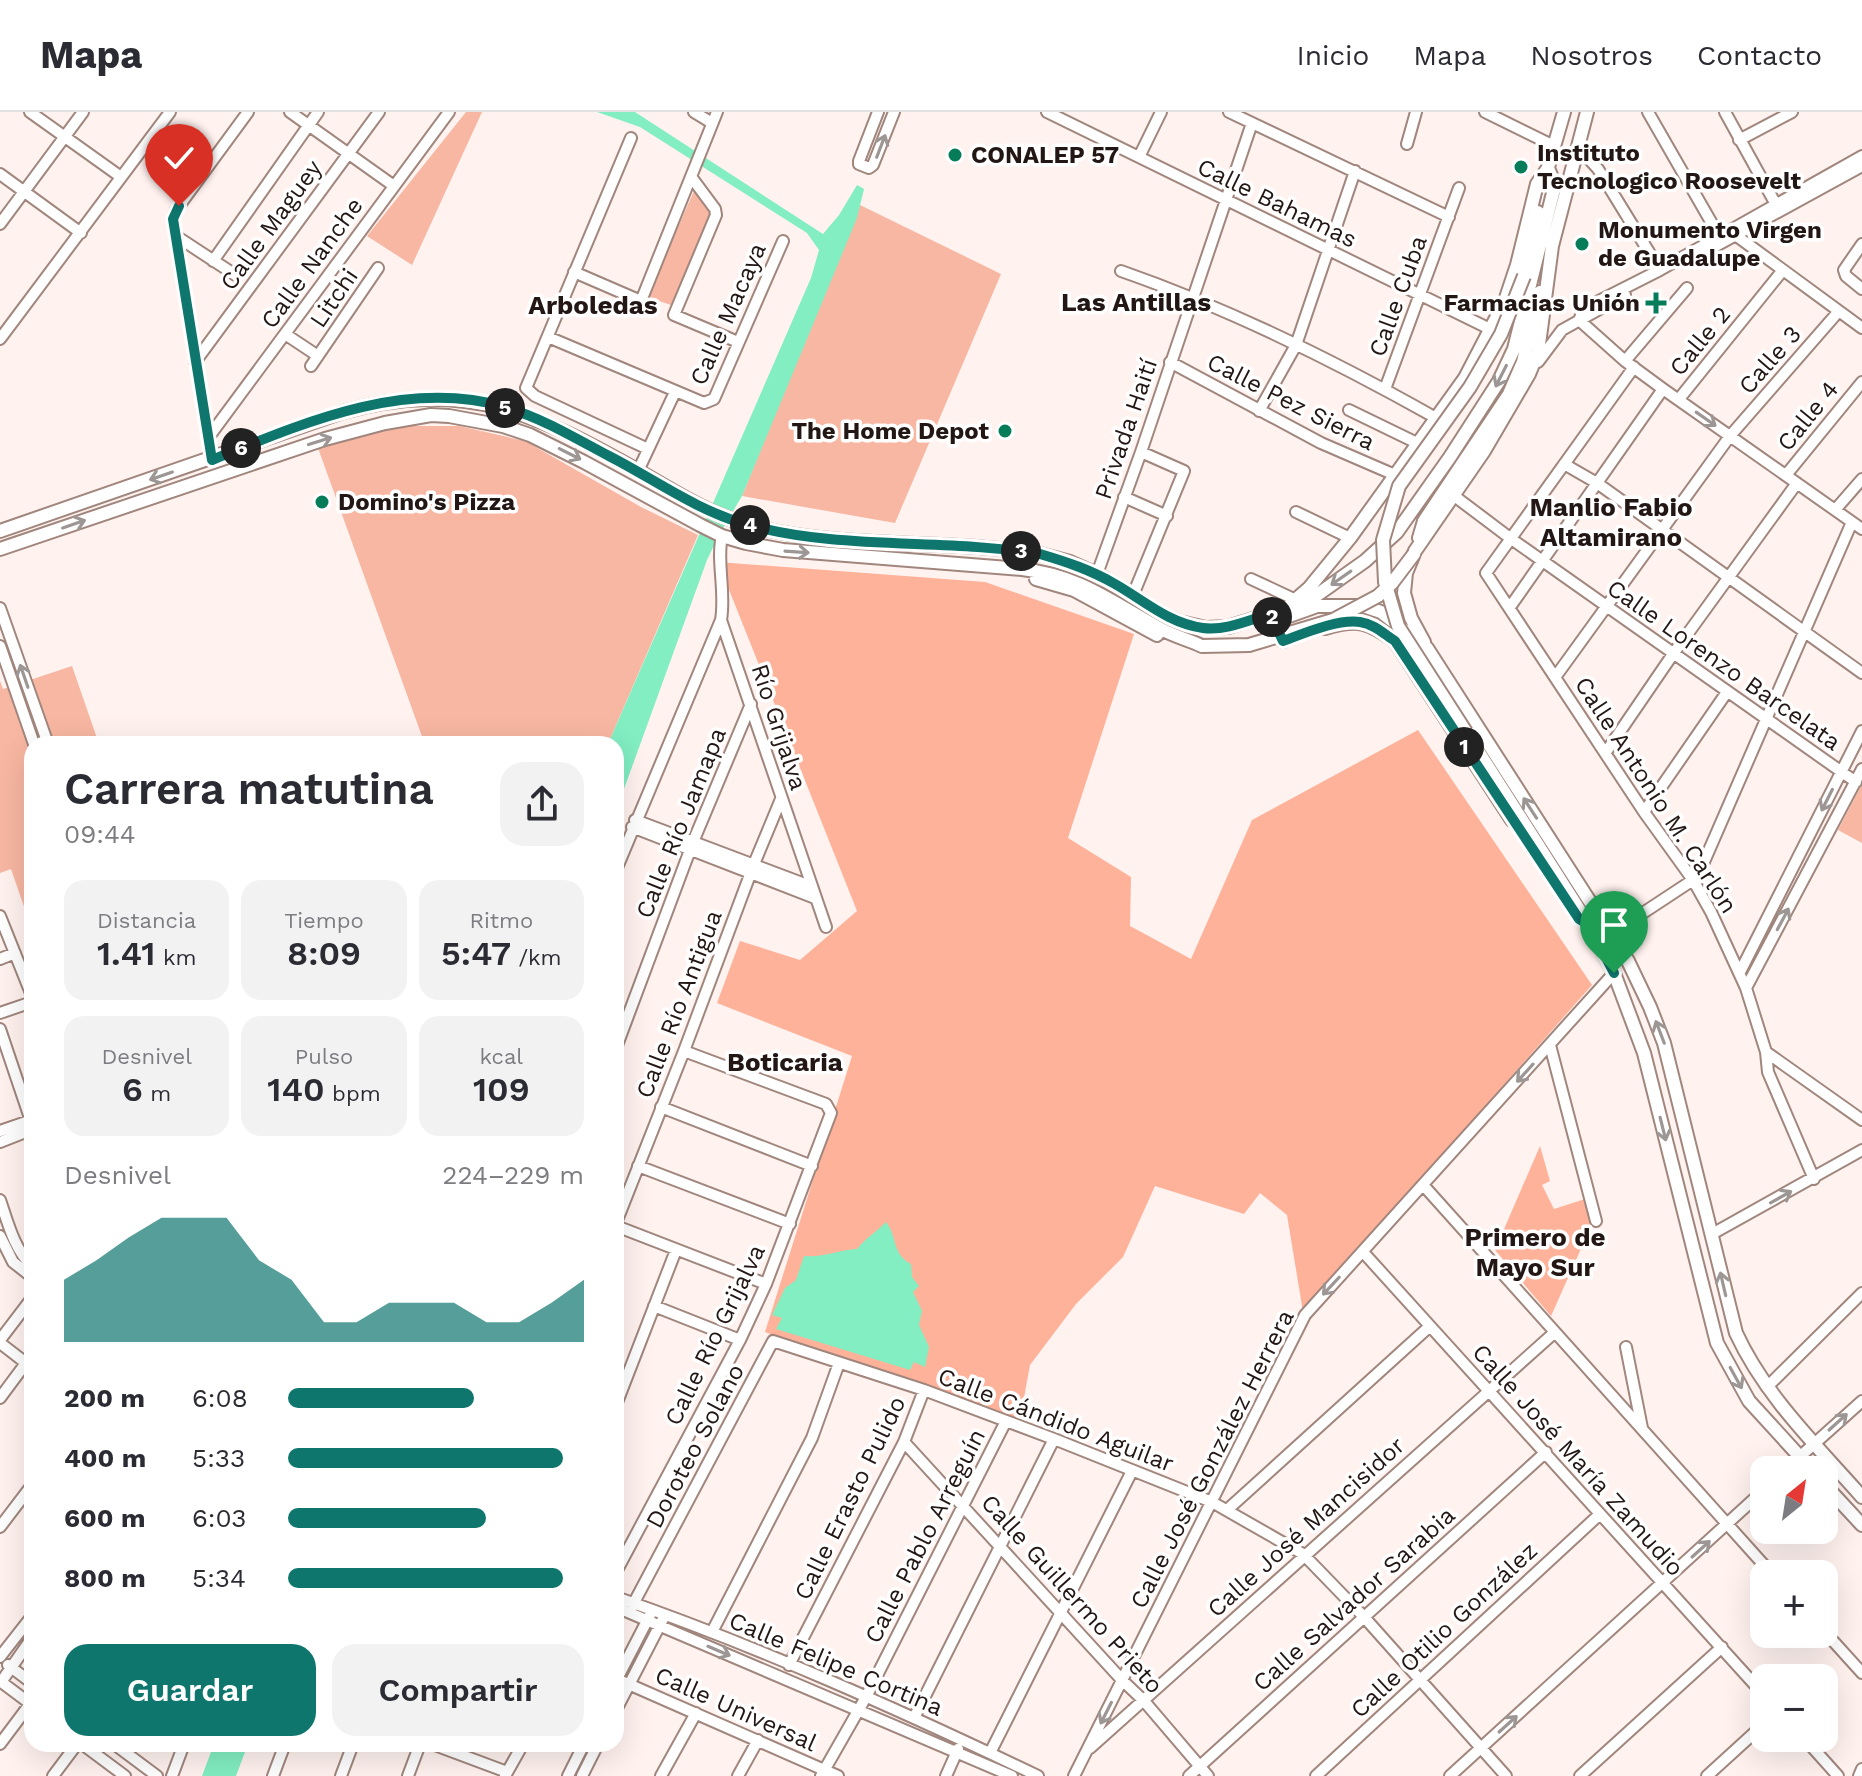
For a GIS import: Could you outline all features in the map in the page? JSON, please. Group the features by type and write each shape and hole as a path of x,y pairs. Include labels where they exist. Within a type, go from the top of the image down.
{"main road":[{"path":"1564,112 1524,276 1501,334 1470,387 1399,486 1383,540 1385,582 1398,626 1589,925 1614,973 1644,1053 1717,1343 1749,1401 1799,1456"},
{"path":"0,549 325,439 431,415 503,426 530,435 722,536 783,550 1034,570 1068,578 1165,631 1202,646 1249,645 1333,620 1378,596 1414,554 1484,451 1529,374 1538,352 1546,278 1564,193 1587,112"},
{"path":"1271,614 1296,600 1350,538 1465,378 1505,301 1537,184 1548,168"},
{"path":"0,531 377,402 438,397 502,406 529,416 705,509 742,523 785,534 1023,551 1070,562 1097,574 1158,613 1180,622 1206,628 1228,627 1317,595 1365,561 1397,532 1415,508 1499,381 1514,349 1555,185 1548,168"},
{"path":"1546,278 1539,294 1523,362 1509,394 1424,521 1406,573 1404,593 1411,618 1427,648 1628,961 1664,1043 1736,1333 1747,1358 1814,1444 1862,1497"},
{"path":"1387,488 1415,508"},
{"path":"978,566 990,573 1044,580 1074,590 1149,632 1198,650 1260,647 1345,622 1362,622 1375,627 1395,641 1579,919 1589,925"},
{"path":"1271,614 1289,616 1317,606 1363,606 1381,612 1427,648"},
{"path":"1271,614 1283,641"},
{"path":"1838,1499 1862,1525"}],"street":[{"path":"30,112 121,177"},
{"path":"0,224 83,112"},
{"path":"0,339 170,112"},
{"path":"212,460 173,219 176,210 248,112"},
{"path":"290,112 394,186"},
{"path":"213,261 318,112"},
{"name":"Calle Maguey","path":"195,362 379,112"},
{"name":"Calle Nanche","path":"208,438 449,112"},
{"path":"574,272 641,301 701,155 713,116 694,112"},
{"path":"878,112 859,161 859,164 869,168 873,165 894,112"},
{"name":"Calle Bahamas","path":"1047,112 1490,329"},
{"path":"1072,124 1077,112"},
{"path":"1144,160 1161,112"},
{"path":"1229,112 1449,217"},
{"path":"1407,144 1416,112"},
{"path":"1485,112 1554,146"},
{"path":"1648,112 1721,240"},
{"path":"1725,112 1778,209"},
{"path":"1739,140 1792,112"},
{"name":"Privada Haití","path":"1097,574 1252,123"},
{"path":"631,138 526,388 535,396 648,449"},
{"path":"1578,147 1598,169 1660,270"},
{"path":"1778,209 1862,156"},
{"path":"1529,374 1557,335 1579,320 1733,233 1862,166"},
{"path":"1259,411 1296,345 1355,171"},
{"path":"0,174 81,233"},
{"path":"692,178 715,209 716,215 674,315 738,342"},
{"name":"Calle Cuba","path":"1385,389 1459,188"},
{"path":"1733,233 1862,328"},
{"path":"176,236 237,276"},
{"path":"1579,320 1585,308 1721,240"},
{"name":"Calle Macaya","path":"675,392 704,403 714,399 783,241"},
{"path":"1862,244 1846,264 1846,276 1862,289"},
{"name":"Litchi","path":"285,334 314,361 378,268"},
{"name":"Calle 2","path":"1679,399 1783,270"},
{"path":"1121,271 1192,295 1385,389 1436,418"},
{"path":"1510,538 1564,464 1630,364 1687,288"},
{"name":"Calle 3","path":"1556,676 1730,436 1839,311"},
{"path":"1579,320 1663,389 1862,529"},
{"path":"548,337 675,392 638,471"},
{"name":"Calle Pez Sierra","path":"1170,362 1321,443 1395,475"},
{"name":"Calle 4","path":"1786,475 1862,382"},
{"path":"1510,607 1663,389"},
{"path":"1349,410 1417,443"},
{"path":"1133,595 1184,471 1141,452"},
{"path":"1564,464 1597,483 1862,673"},
{"path":"1835,510 1862,479"},
{"path":"1606,752 1727,577 1797,483"},
{"name":"Calle Lorenzo Barcelata","path":"1453,495 1856,782"},
{"path":"1124,497 1167,516"},
{"path":"1296,512 1350,538"},
{"path":"1611,934 1693,880 1706,860 1852,522"},
{"name":"Río Grijalva","path":"722,536 724,599 721,620 826,927"},
{"name":"Calle Antonio M. Carlón","path":"1510,538 1486,573 1644,812 1693,880 1740,972 1766,1052 1768,1072 1814,1179"},
{"path":"1251,579 1296,600"},
{"path":"0,608 45,736"},
{"path":"624,849 721,620"},
{"path":"0,646 31,736"},
{"path":"1644,812 1727,692"},
{"name":"Calle Río Jamapa","path":"624,1027 692,847 751,704"},
{"path":"1740,972 1862,731"},
{"path":"1746,988 1862,769"},
{"name":"Calle Río Antigua","path":"624,1203 781,799"},
{"path":"634,823 752,869 810,886"},
{"path":"752,869 815,898"},
{"path":"0,916 24,976"},
{"path":"0,959 15,953"},
{"name":"Calle José González Herrera","path":"1074,1776 1305,1315 1614,973"},
{"path":"0,1013 24,1005"},
{"path":"0,1029 24,1101"},
{"path":"1550,1045 1596,1221"},
{"name":"Calle Río Grijalva","path":"624,1557 740,1340 766,1284 831,1113 830,1108 684,1051"},
{"path":"1766,1052 1862,1120"},
{"path":"661,1107 812,1166"},
{"path":"0,1131 24,1123"},
{"path":"0,1142 24,1133"},
{"path":"1712,1234 1862,1150"},
{"path":"638,1166 790,1224"},
{"path":"1424,1186 1759,1560"},
{"path":"0,1200 3,1233 11,1258"},
{"path":"624,1227 766,1284"},
{"path":"624,1384 676,1250"},
{"name":"Calle José María Zamudio","path":"1363,1252 1750,1679"},
{"path":"1767,1387 1862,1293"},
{"path":"654,1306 740,1340"},
{"path":"24,1309 0,1342 24,1356"},
{"path":"1227,1510 1430,1326"},
{"name":"Calle José Mancisidor","path":"1086,1752 1303,1554 1554,1333"},
{"name":"Calle Cándido Aguilar","path":"773,1341 924,1390 1212,1502 1303,1554 1364,1617 1506,1776"},
{"name":"Doroteo Solano","path":"626,1607 773,1341"},
{"path":"1626,1347 1643,1429"},
{"path":"712,1632 812,1438 839,1363"},
{"path":"0,1398 24,1366"},
{"name":"Calle Erasto Pulido","path":"789,1665 904,1442 924,1390"},
{"path":"1799,1456 1862,1401"},
{"name":"Calle Pablo Arreguín","path":"823,1773 866,1697 1006,1421"},
{"path":"914,1718 1054,1439"},
{"name":"Calle Guillermo Prieto","path":"904,1442 1144,1701 1208,1776"},
{"name":"Calle Salvador Sarabia","path":"1189,1776 1546,1452"},
{"path":"990,1753 1132,1471"},
{"path":"0,1527 24,1496"},
{"path":"1450,1776 1750,1504"},
{"name":"Calle Otilio González","path":"1316,1776 1600,1514"},
{"name":"Calle Felipe Cortina","path":"626,1607 662,1620 858,1711 1012,1776"},
{"path":"624,1666 650,1615"},
{"path":"624,1695 662,1620"},
{"name":"Calle Felipe Cortina","path":"662,1620 712,1632 914,1718 1038,1776"},
{"path":"24,1626 0,1658 24,1677"},
{"path":"1838,1646 1862,1673"},
{"path":"1580,1776 1722,1647"},
{"path":"24,1649 0,1682 24,1700"},
{"name":"Calle Universal","path":"624,1682 758,1740 823,1773 838,1776"},
{"path":"661,1776 696,1713"},
{"path":"0,1744 24,1714"},
{"path":"1707,1776 1750,1737"},
{"path":"738,1776 758,1740"},
{"path":"946,1776 962,1740"},
{"path":"53,1776 72,1752"},
{"path":"90,1752 125,1776"},
{"path":"125,1752 157,1776"},
{"path":"172,1776 181,1752"},
{"path":"273,1776 282,1752"},
{"path":"341,1776 350,1752"},
{"path":"408,1776 417,1752"},
{"path":"452,1752 506,1774 518,1752"},
{"path":"568,1776 580,1752"},
{"path":"582,1776 594,1752"},
{"path":"1816,1752 1835,1775"},
{"path":"1859,1776 1862,1769"}],"shaded area":[{"path":"466,112 482,112 412,265 367,236"},
{"path":"597,112 635,112 823,234 857,185 864,189 857,218 742,496 707,560 624,789 624,736 611,736 811,278 819,250 807,233 640,127"},
{"path":"694,191 712,216 671,305 647,297"},
{"path":"860,205 1001,274 895,523 742,496"},
{"path":"401,426 459,426 525,441 641,507 698,535 611,736 422,736 318,448"},
{"path":"718,562 985,582 1134,634 1068,838 1131,877 1130,926 1191,959 1252,820 1418,730 1592,985 1303,1312 1287,1215 1260,1193 1244,1214 1155,1186 1123,1257 1076,1304 1030,1365 1019,1425 765,1332 852,1056 717,1003 740,941 800,960 857,911"},
{"path":"72,666 96,736 24,736 24,907 11,869 0,873 0,681 3,689"},
{"path":"1862,784 1862,843 1838,830"},
{"path":"1540,1146 1550,1181 1542,1185 1554,1209 1585,1199 1592,1224 1551,1316 1495,1250"},
{"path":"886,1222 897,1250 911,1264 912,1277 919,1286 913,1292 922,1311 919,1325 929,1347 925,1367 914,1362 910,1370 776,1329 782,1318 772,1315 785,1288 796,1280 804,1256 857,1249"},
{"path":"211,1752 245,1752 236,1776 202,1776"}],"place":[{"name":"CONALEP 57","path":"955,155"},
{"name":"Instituto Tecnologico Roosevelt","path":"1521,167"},
{"name":"Monumento Virgen de Guadalupe","path":"1582,244"},
{"name":"Farmacias Unión","path":"1656,303"},
{"name":"The Home Depot","path":"1005,431"},
{"name":"Domino's Pizza","path":"322,502"}],"district":[{"name":"Las Antillas","path":"1136,302"},
{"name":"Arboledas","path":"593,305"},
{"name":"Manlio Fabio Altamirano","path":"1611,522"},
{"name":"Boticaria","path":"785,1062"},
{"name":"Primero de Mayo Sur","path":"1535,1252"}],"route":[{"path":"179,206 173,219 212,460 377,402 422,397 460,399 502,406 529,416 705,509 785,534 1040,554 1097,574 1158,613 1180,622 1206,628 1228,627 1270,614 1283,641 1345,622 1362,622 1395,641 1579,919 1589,925 1614,973"}]}
